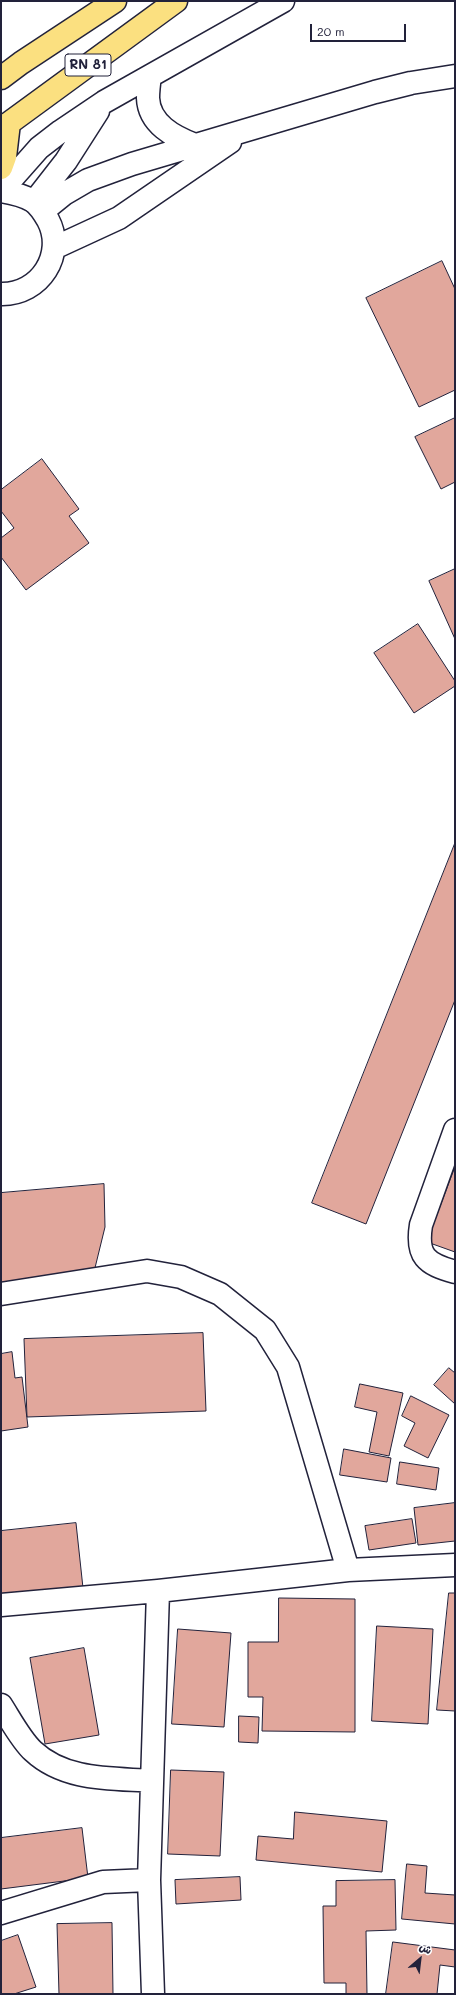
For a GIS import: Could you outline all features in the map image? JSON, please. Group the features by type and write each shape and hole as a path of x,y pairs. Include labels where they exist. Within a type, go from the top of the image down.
{"highway":[{"name":"RN 81","path":"1,78 21,63 115,1"},
{"name":"RN 81","path":"5,126 176,1"},
{"path":"1,168 5,157 5,126"}],"street":[{"path":"1,192 39,148 61,131 104,102 283,1"},
{"path":"150,76 148,98 153,115 164,129 179,139 195,146"},
{"path":"38,206 64,194 88,180 132,164 375,92 411,83 455,76"},
{"path":"38,206 78,140 104,102"},
{"path":"54,248 119,218 244,132"},
{"path":"1,192 18,194 38,206 52,228 54,248 50,264 40,279 26,289 10,294 1,294"},
{"path":"455,1130 421,1225 419,1240 423,1255 428,1261 439,1268 455,1272"},
{"path":"1,1294 147,1271 181,1277 220,1294 265,1330 288,1367 348,1570"},
{"path":"1,1605 158,1591 348,1570 455,1565"},
{"path":"152,1994 150,1880 158,1591"},
{"path":"1,1705 32,1750 58,1768 79,1775 152,1781"},
{"path":"1,1914 103,1882 150,1880"}],"building":[{"path":"442,261 455,289 455,390 419,407 366,298"},
{"path":"455,418 455,482 441,489 415,437"},
{"path":"42,459 79,509 69,516 89,543 26,590 1,557 1,538 14,528 1,511 1,490"},
{"path":"455,569 455,639 429,581"},
{"path":"418,624 455,681 455,686 414,713 374,653"},
{"path":"455,843 455,1000 366,1224 312,1203"},
{"path":"455,1167 455,1252 427,1242"},
{"path":"104,1184 105,1227 93,1276 1,1285 1,1193"},
{"path":"203,1333 206,1411 27,1417 24,1339"},
{"path":"12,1352 15,1378 22,1377 28,1427 1,1431 1,1354"},
{"path":"449,1368 455,1373 455,1404 434,1385"},
{"path":"360,1384 403,1393 389,1456 369,1452 377,1412 355,1407"},
{"path":"411,1396 449,1415 428,1458 404,1446 415,1423 402,1416"},
{"path":"344,1449 391,1458 387,1482 340,1475"},
{"path":"400,1462 439,1468 436,1490 397,1484"},
{"path":"455,1503 455,1541 418,1545 414,1508"},
{"path":"412,1519 416,1543 369,1550 365,1526"},
{"path":"76,1523 83,1588 1,1597 1,1531"},
{"path":"449,1593 455,1593 455,1711 437,1710"},
{"path":"279,1598 355,1599 355,1732 262,1731 263,1697 248,1697 248,1642 278,1642"},
{"path":"377,1626 433,1629 428,1724 372,1721"},
{"path":"178,1629 231,1633 224,1727 172,1724"},
{"path":"84,1648 99,1735 45,1744 30,1658"},
{"path":"239,1716 259,1717 258,1743 239,1742"},
{"path":"171,1770 224,1772 220,1856 168,1854"},
{"path":"295,1812 387,1821 382,1872 256,1860 258,1836 293,1839"},
{"path":"82,1828 88,1878 1,1889 1,1838"},
{"path":"407,1864 427,1866 425,1893 455,1895 455,1924 402,1919"},
{"path":"240,1877 241,1900 176,1904 175,1880"},
{"path":"395,1880 396,1930 366,1931 367,1994 346,1994 346,1983 324,1983 323,1906 336,1906 336,1881"},
{"path":"112,1923 113,1994 59,1994 57,1924"},
{"path":"18,1935 36,1987 14,1994 1,1994 1,1941"},
{"path":"393,1942 455,1950 455,1967 440,1965 437,1994 386,1994"}]}
